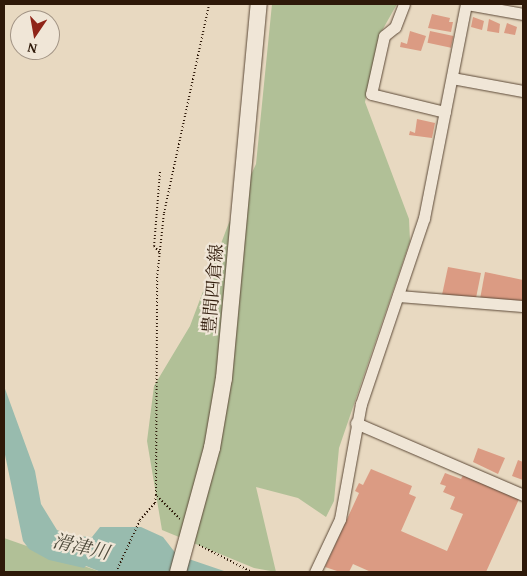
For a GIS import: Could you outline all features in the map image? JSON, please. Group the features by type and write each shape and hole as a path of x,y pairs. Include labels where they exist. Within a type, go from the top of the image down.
{"main road":[{"name":"豊間四倉線","path":"178,572 218,418 229,339 259,4"}],"street":[{"path":"404,4 395,26 384,36 371,94 445,112"},
{"path":"315,572 340,519 356,422 424,218 466,4 523,14"},
{"path":"452,78 523,92"},
{"path":"398,296 523,306"},
{"path":"356,422 523,495"}],"path":[{"path":"116,572 140,520 155,503 157,278 164,213 210,4"},
{"path":"160,172 154,246 160,253"},
{"path":"156,495 188,538 252,572"}],"shaded area":[{"path":"272,4 397,4 379,36 365,102 409,219 410,241 339,448 334,501 326,517 298,498 256,487 276,572 254,568 162,530 147,441 154,386 190,326 228,225 256,164"},
{"path":"4,538 101,572 4,572"}],"water":[{"name":"滑津川","path":"4,386 35,471 41,504 57,530 73,536 92,537 100,527 141,527 163,537 177,555 227,572 101,572 86,566 84,568 49,560 29,549 23,541 4,450"}],"building":[{"path":"432,14 450,18 449,22 453,22 451,32 428,28"},
{"path":"473,17 484,21 482,30 471,27"},
{"path":"489,19 500,24 499,33 487,31"},
{"path":"507,23 517,27 515,35 504,33"},
{"path":"410,31 426,36 421,51 400,47 401,42 407,44"},
{"path":"430,31 453,36 451,48 428,43"},
{"path":"417,119 435,123 432,138 409,135 410,131 415,133"},
{"path":"448,267 481,273 476,298 442,295"},
{"path":"485,272 523,280 523,302 480,299"},
{"path":"478,448 505,458 498,474 473,462"},
{"path":"518,460 523,462 523,480 512,476"},
{"path":"371,469 412,486 409,494 416,497 401,531 447,551 463,514 450,509 455,497 443,492 446,486 440,484 445,473 461,479 465,472 520,497 486,572 371,572 353,564 349,572 340,572 325,567 359,493 355,491 359,483 363,485"}]}
